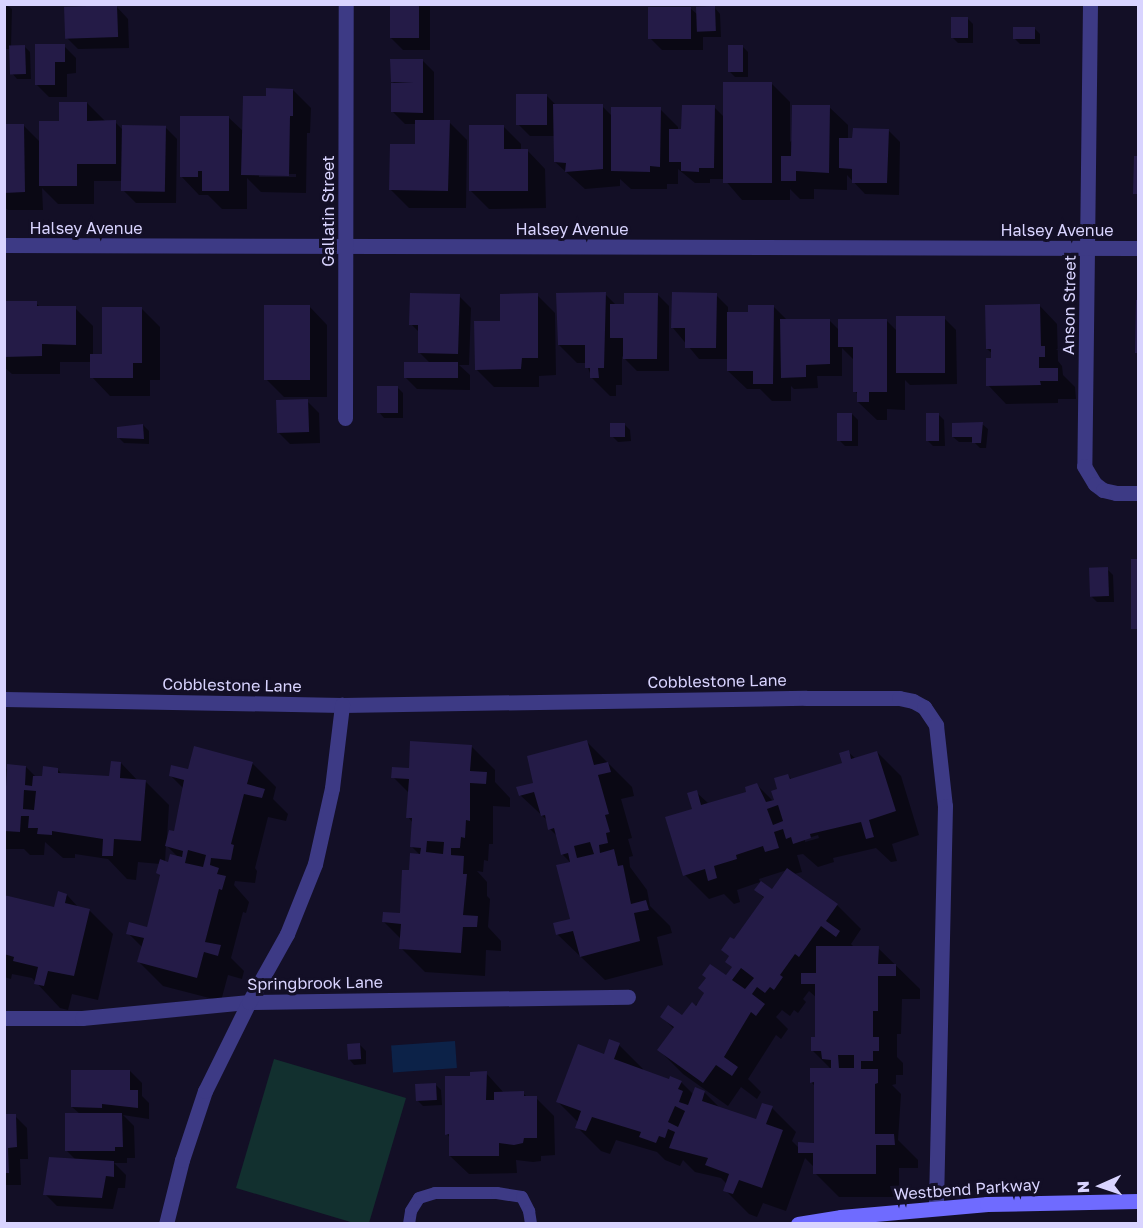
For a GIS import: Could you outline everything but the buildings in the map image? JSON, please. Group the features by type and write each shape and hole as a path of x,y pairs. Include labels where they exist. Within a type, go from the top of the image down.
{"street":[{"name":"Gallatin Street","path":"345,418 346,4"},
{"name":"Anson Street","path":"1090,4 1084,466 1095,484 1103,490 1116,493 1138,493"},
{"name":"Halsey Avenue","path":"4,245 1138,248"},
{"name":"Cobblestone Lane","path":"4,699 342,705 899,698 924,707 936,725 945,806 936,1207"},
{"path":"166,1224 182,1160 205,1091 286,934 315,864 332,788 342,705"},
{"name":"Springbrook Lane","path":"4,1018 82,1018 249,1002 628,997"},
{"name":"Westbend Parkway","path":"798,1224 936,1207 1027,1201 1138,1202"}],"lane":[{"path":"409,1224 411,1211 419,1198 435,1193 511,1193 522,1197 530,1211 531,1224"}],"green space":[{"path":"274,1059 406,1098 369,1223 354,1223 236,1188"}],"water":[{"path":"455,1041 457,1068 393,1072 391,1045"}]}
